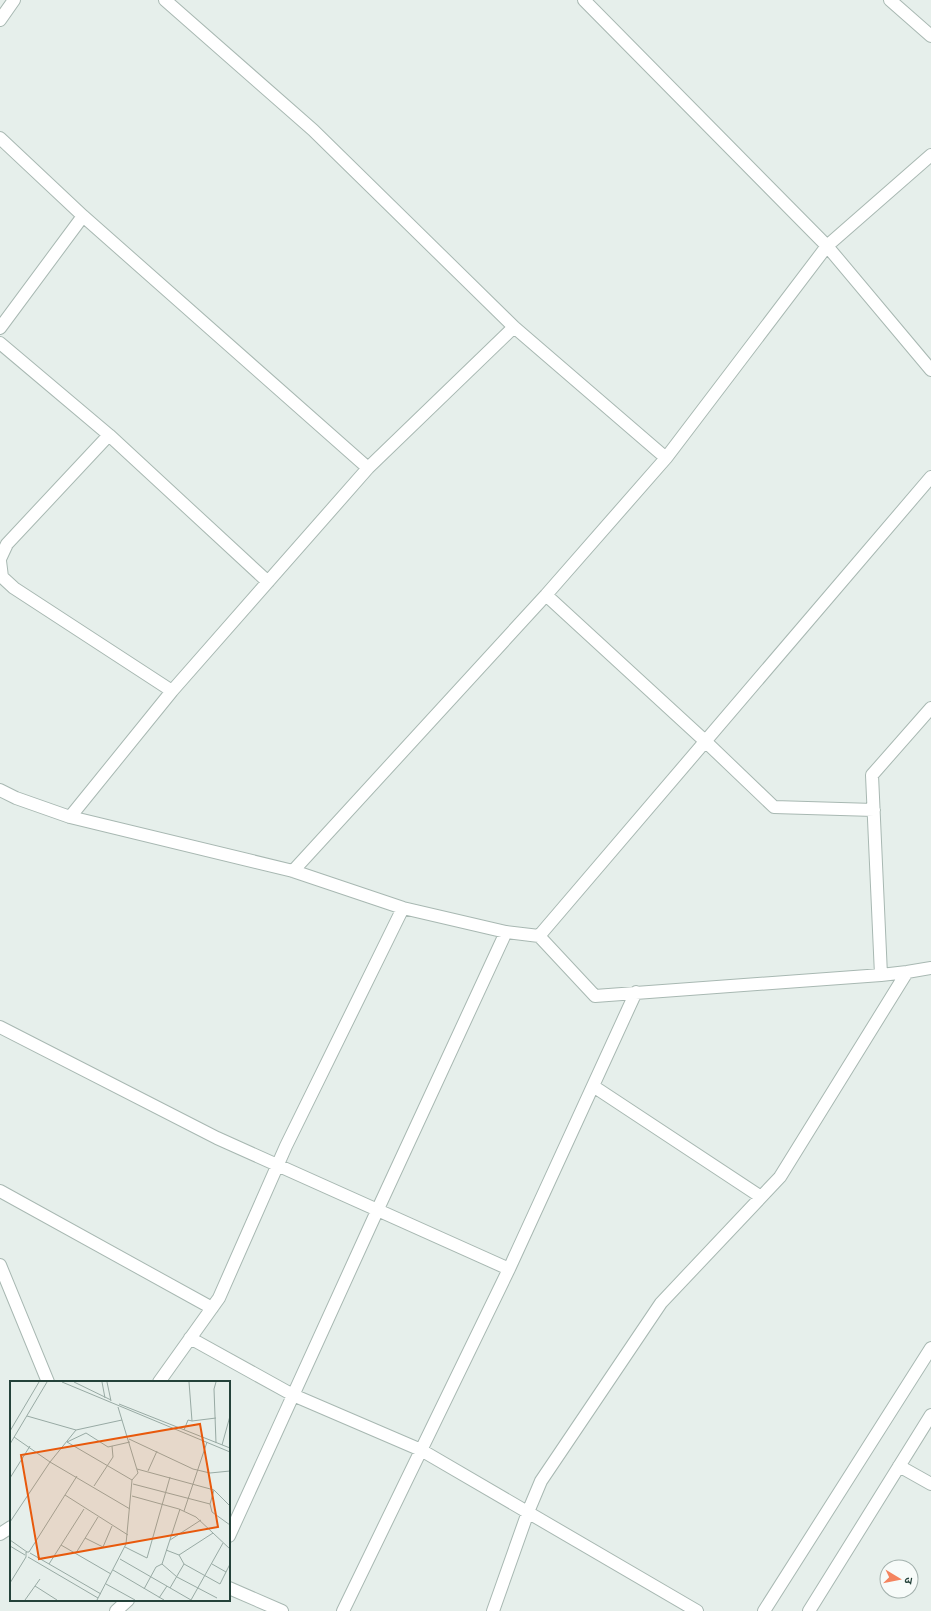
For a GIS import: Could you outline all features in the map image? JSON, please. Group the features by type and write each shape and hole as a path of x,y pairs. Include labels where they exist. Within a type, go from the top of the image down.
{"street":[{"path":"0,20 14,0"},
{"path":"165,0 313,130 514,327 666,458"},
{"path":"584,0 827,246 931,370"},
{"path":"890,0 931,36"},
{"path":"0,138 83,216 368,468"},
{"path":"294,871 546,595 666,458 827,246 931,155"},
{"path":"0,328 83,216"},
{"path":"70,817 172,691 368,468 514,327"},
{"path":"0,343 109,435 268,582"},
{"path":"109,435 7,544 0,560 2,577 14,588 172,691"},
{"path":"539,936 931,477"},
{"path":"546,595 705,741 774,807 874,810"},
{"path":"881,974 872,775 931,708"},
{"path":"0,790 16,798 70,817 294,871 403,908 506,932 539,936 595,996 907,972 931,968"},
{"path":"160,1381 219,1298 278,1166 403,908"},
{"path":"230,1534 506,932"},
{"path":"493,1611 528,1512 541,1481 661,1303 780,1177 907,972"},
{"path":"344,1611 509,1269 636,992"},
{"path":"0,1027 217,1138 509,1269"},
{"path":"593,1086 761,1197"},
{"path":"0,1191 212,1308"},
{"path":"0,1265 48,1381"},
{"path":"190,1338 293,1395 421,1450 697,1611"},
{"path":"764,1611 931,1348"},
{"path":"809,1611 931,1415"},
{"path":"900,1466 931,1484"},
{"path":"0,1534 10,1528"},
{"path":"230,1588 282,1611"},
{"path":"116,1611 127,1601"}]}
